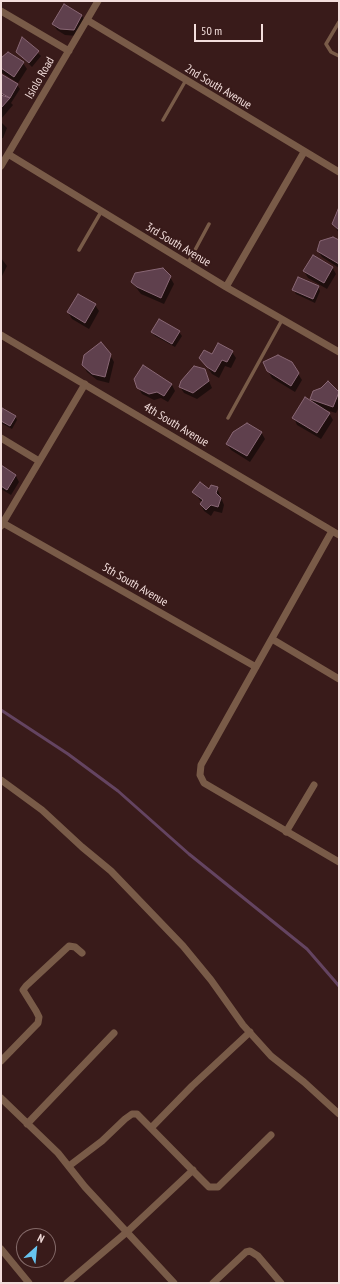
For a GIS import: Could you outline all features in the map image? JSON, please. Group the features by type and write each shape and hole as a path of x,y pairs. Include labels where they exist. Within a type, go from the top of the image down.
{"street":[{"name":"Isiolo Road","path":"1,166 98,1"},
{"path":"1,11 68,51"},
{"name":"2nd South Avenue","path":"87,20 339,172"},
{"path":"226,287 304,152"},
{"name":"3rd South Avenue","path":"8,154 226,287 339,352"},
{"name":"4th South Avenue","path":"1,334 339,535"},
{"path":"2,524 85,384"},
{"path":"1,438 39,461"},
{"name":"5th South Avenue","path":"2,524 256,667"},
{"path":"332,531 201,765 200,775 204,783 339,862"},
{"path":"272,639 339,679"},
{"path":"1,780 42,810 82,847 111,871 183,946 250,1032 271,1056 304,1082 339,1114"},
{"path":"287,832 314,784"},
{"path":"1,1061 38,1023 36,1011 23,990 26,986 69,946 75,947 82,953"},
{"path":"152,1128 192,1086 250,1032"},
{"path":"27,1124 114,1033"},
{"path":"1,1098 58,1153 85,1187 128,1231 174,1283"},
{"path":"69,1166 102,1141 132,1114 137,1114 209,1186 218,1187 271,1135"},
{"path":"67,1283 128,1231 192,1170"},
{"path":"1,1249 29,1283"},
{"path":"213,1283 246,1252 250,1251 258,1256 281,1283"}],"lane":[{"path":"339,22 326,44 331,52 339,56"},
{"path":"163,120 186,80"},
{"path":"79,250 101,212"},
{"path":"188,263 209,224"},
{"path":"228,418 282,319"}],"building":[{"path":"64,4 82,15 74,30 60,29 52,24"},
{"path":"22,37 39,51 29,63 16,52"},
{"path":"8,52 24,62 14,77 1,68 1,58"},
{"path":"1,74 18,84 10,98 1,93"},
{"path":"1,95 10,98 1,108"},
{"path":"339,207 339,230 332,224"},
{"path":"333,237 339,240 339,264 317,251 320,241"},
{"path":"313,255 333,267 324,283 303,271"},
{"path":"163,268 171,276 161,298 137,287 131,282 135,273"},
{"path":"298,277 319,286 313,299 292,290"},
{"path":"78,294 96,304 85,323 67,312"},
{"path":"159,319 180,331 172,344 151,332"},
{"path":"101,342 111,354 105,377 92,374 82,365 84,355"},
{"path":"218,343 233,351 227,362 222,360 215,372 207,367 199,358 204,350 212,354"},
{"path":"278,355 292,362 299,373 291,386 267,371 263,362"},
{"path":"143,365 172,384 164,396 157,392 149,394 137,388 134,379"},
{"path":"194,366 205,369 209,381 193,393 179,387 181,381"},
{"path":"328,381 339,392 333,407 310,399 313,391 321,388"},
{"path":"305,397 330,413 317,433 292,418"},
{"path":"2,408 16,416 10,426 1,421"},
{"path":"247,423 262,432 247,456 226,444 233,432"},
{"path":"1,465 16,475 7,490 1,486"},
{"path":"200,482 209,489 211,485 218,487 216,493 221,498 218,507 211,505 206,510 200,504 203,500 192,492"}],"waterway":[{"path":"1,710 68,754 118,791 189,854 307,949 339,986"}]}
